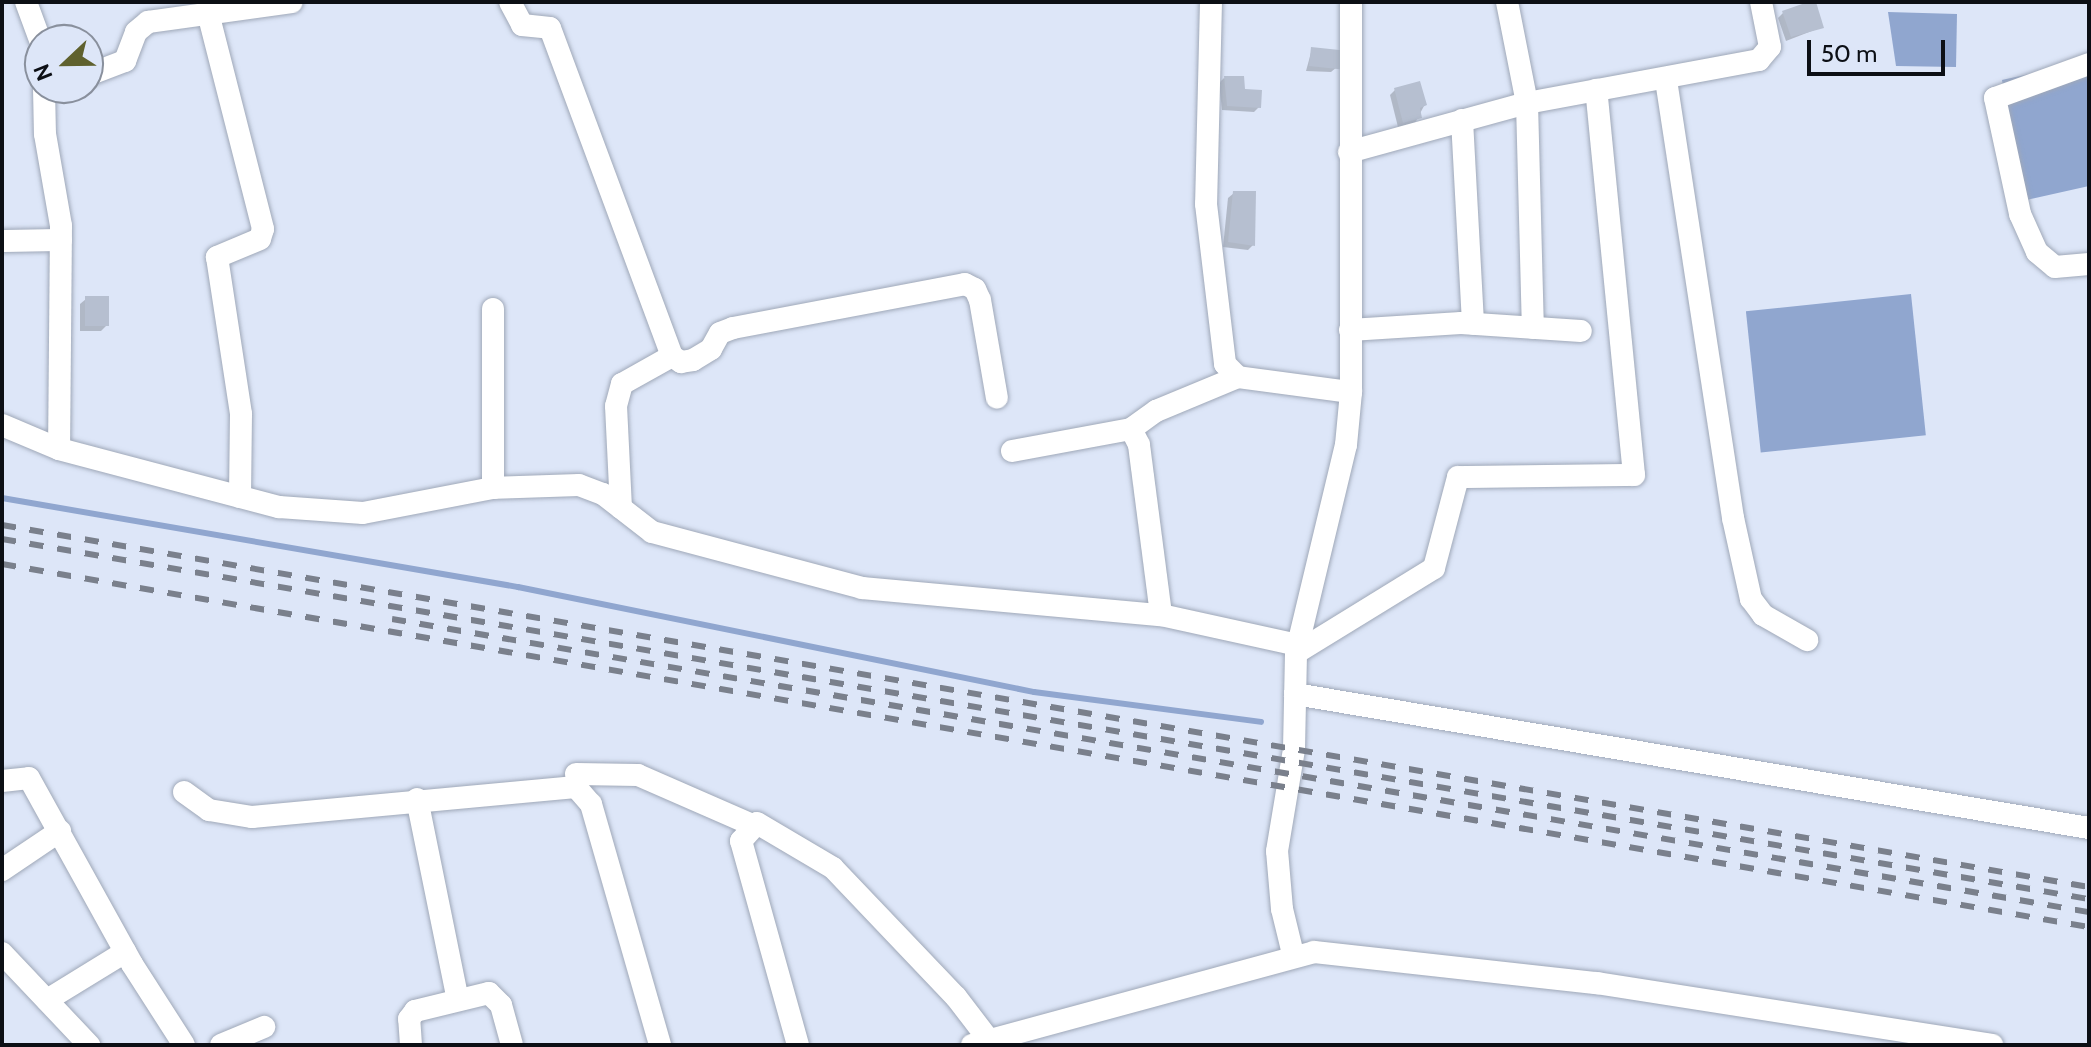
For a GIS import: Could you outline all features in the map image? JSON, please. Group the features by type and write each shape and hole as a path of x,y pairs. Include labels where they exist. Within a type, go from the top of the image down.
{"street":[{"path":"26,2 34,24"},
{"path":"104,69 125,61 136,32 148,22 292,2"},
{"path":"510,2 522,25 550,28 672,356 681,362 693,360 711,349 720,333 733,328 965,284 975,289 980,300 997,398"},
{"path":"1211,2 1206,204 1225,364 1238,377"},
{"path":"1293,954 1282,909 1277,851 1294,749 1297,649 1346,445 1351,392 1351,2"},
{"path":"1507,2 1527,103 1533,328"},
{"path":"1349,152 1527,103 1666,80 1767,56 1770,37 1761,2"},
{"path":"208,13 263,229 260,239 217,257 241,414 240,497"},
{"path":"2089,64 1995,98 2020,214 2037,252 2055,267 2089,264"},
{"path":"1666,80 1730,502 1751,599 1763,615 1807,640"},
{"path":"2,425 59,449 279,507 363,513 493,488 579,485 621,508 652,532 862,588 1161,615 1297,649 1434,568 1458,477 1634,475 1596,90"},
{"path":"44,104 45,134 61,240 59,449"},
{"path":"1462,120 1473,324"},
{"path":"2,241 61,240"},
{"path":"493,309 493,488"},
{"path":"1350,330 1473,324 1581,331"},
{"path":"621,508 616,406 622,384 672,356"},
{"path":"1012,451 1131,429 1156,411 1238,377 1351,392"},
{"path":"1131,429 1139,445 1161,615"},
{"path":"1295,694 2089,828"},
{"path":"576,774 638,775 755,826 833,868 956,997 981,1043 1293,954 1597,983 1992,1045"},
{"path":"2,781 29,778 125,952 184,1045"},
{"path":"184,792 209,810 252,817 564,785 587,793 660,1045"},
{"path":"417,799 458,1000"},
{"path":"755,826 741,841 798,1045"},
{"path":"2,870 60,831"},
{"path":"47,1000 125,952"},
{"path":"2,953 89,1045"},
{"path":"411,1045 409,1019 415,1011 458,1000 496,996 512,1045"},
{"path":"221,1045 264,1027"}],"shaded area":[{"path":"1888,12 1957,14 1956,67 1896,66"},
{"path":"2089,61 2089,186 2022,201 2002,80"},
{"path":"1911,294 1926,435 1761,453 1746,311"}],"building":[{"path":"1816,2 1824,28 1791,37 1782,11"},
{"path":"1311,47 1342,50 1340,69 1309,66"},
{"path":"1224,76 1244,76 1245,89 1262,90 1261,108 1227,106"},
{"path":"1420,81 1427,105 1420,108 1422,118 1403,123 1394,88"},
{"path":"1233,191 1256,191 1255,246 1228,242"},
{"path":"85,296 109,296 109,326 85,326"}],"waterway":[{"path":"2,498 518,587 1034,692 1261,722"}],"railway":[{"path":"2,525 2089,887"},
{"path":"2,539 2089,899"},
{"path":"2,564 2089,927"},
{"path":"392,619 2089,912"}]}
